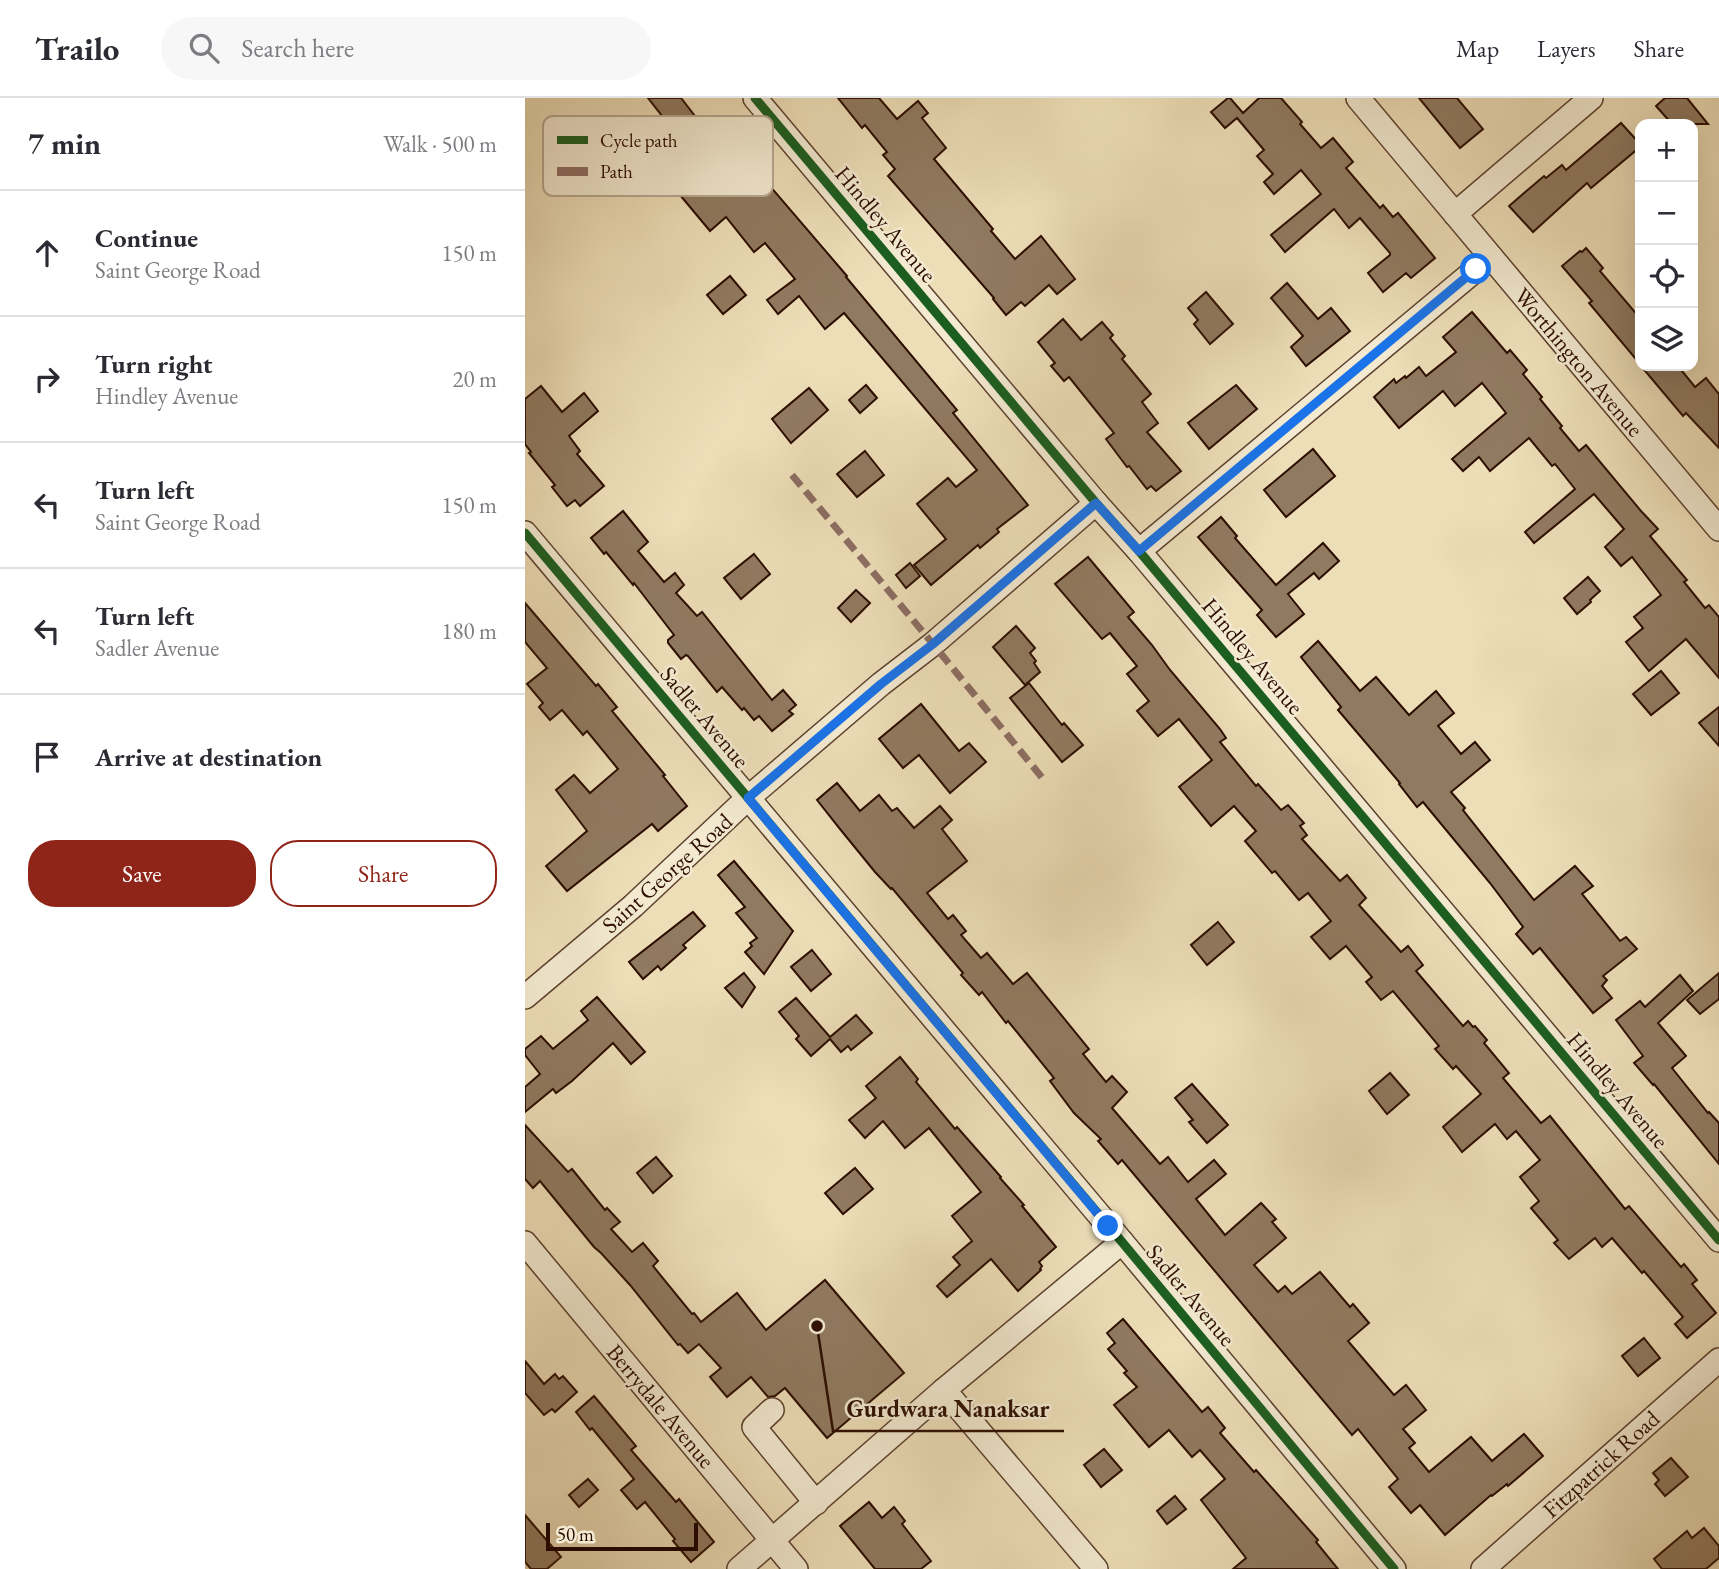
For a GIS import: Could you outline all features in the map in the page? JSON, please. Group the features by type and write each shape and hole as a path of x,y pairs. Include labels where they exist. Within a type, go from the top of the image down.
{"street":[{"name":"Hindley Avenue","path":"755,98 770,116"},
{"name":"Worthington Avenue","path":"1358,98 1719,529"},
{"path":"1455,214 1591,98"},
{"name":"Hindley Avenue","path":"773,119 1719,1240"},
{"path":"1139,551 1490,257"},
{"name":"Saint George Road","path":"525,997 633,906 748,798 881,684 933,644 1096,503"},
{"name":"Sadler Avenue","path":"525,533 1394,1569"},
{"path":"739,1569 944,1390 1122,1242"},
{"name":"Berrydale Avenue","path":"525,1243 796,1569"},
{"name":"Fitzpatrick Road","path":"1483,1569 1719,1360"},
{"path":"944,1390 1096,1569"},
{"path":"772,1410 754,1427 816,1503"}],"building":[{"path":"648,98 681,98 695,116 662,116"},
{"path":"838,98 879,98 897,119 918,101 928,113 922,118 946,148 934,159 1015,259 1041,236 1075,279 1057,294 1049,285 1025,306 1021,302 1006,315 888,176 895,169 883,155 887,152 865,125 862,128"},
{"path":"1228,98 1243,113 1259,98 1281,98 1321,148 1333,138 1353,162 1346,168 1380,208 1383,205 1393,217 1398,213 1435,258 1411,278 1406,273 1383,292 1368,273 1390,253 1360,218 1349,228 1334,209 1285,252 1271,235 1321,194 1301,170 1274,194 1264,182 1273,174 1257,156 1264,150 1237,118 1225,128 1211,112"},
{"path":"1419,98 1457,98 1483,129 1460,148"},
{"path":"1665,98 1687,98 1708,124 1698,124 1698,119 1668,119 1656,106"},
{"path":"1621,123 1635,138 1635,151 1591,188 1587,183 1533,232 1509,206 1544,176 1546,178 1562,165 1566,170"},
{"path":"773,190 957,410 953,413 1028,505 997,529 999,532 980,548 978,545 931,585 914,565 946,539 917,504 948,478 956,487 977,470 844,313 825,329 799,296 778,314 767,300 795,279 765,243 754,252 726,217 710,231 681,196 773,196"},
{"path":"1586,248 1603,268 1600,271 1635,312 1635,358 1562,266"},
{"path":"730,276 746,295 723,314 707,295"},
{"path":"1287,283 1318,319 1331,308 1350,331 1306,366 1291,347 1303,336 1271,298"},
{"path":"1206,292 1233,324 1210,344 1194,324 1198,320 1188,308"},
{"path":"1472,312 1507,353 1510,350 1527,370 1523,374 1579,451 1586,445 1658,529 1650,536 1687,580 1684,582 1705,608 1709,605 1719,617 1719,678 1686,639 1649,671 1626,642 1643,628 1634,617 1661,595 1632,557 1621,566 1605,547 1624,529 1594,494 1534,543 1525,532 1575,489 1529,438 1490,471 1479,457 1463,471 1452,459 1506,413 1482,383 1455,406 1443,391 1399,428 1374,397 1394,379 1396,383 1419,367 1426,376 1456,352 1443,337"},
{"path":"1063,319 1081,340 1102,322 1113,335 1110,338 1125,356 1122,359 1151,394 1142,402 1158,423 1147,432 1181,471 1156,491 1151,486 1147,489 1129,466 1127,467 1106,439 1114,433 1069,377 1064,381 1051,366 1055,363 1038,342"},
{"path":"1645,371 1682,371 1695,387 1706,378 1719,394 1719,448 1686,413 1683,416"},
{"path":"866,385 877,398 860,413 849,400"},
{"path":"1236,385 1257,409 1209,449 1188,423"},
{"path":"541,386 562,412 584,393 598,411 569,436 580,451 577,454 604,486 580,506 575,500 567,506 525,444 525,399"},
{"path":"809,388 828,410 791,443 772,419"},
{"path":"1313,449 1335,476 1286,517 1264,490"},
{"path":"865,451 884,475 857,497 837,474"},
{"path":"623,511 648,542 638,551 664,582 675,573 684,585 676,593 697,616 702,612 772,700 783,690 796,705 789,711 793,714 772,731 759,716 754,720 744,708 742,710 722,687 717,692 688,656 681,659 668,643 674,635 634,583 633,585 591,538"},
{"path":"1221,517 1237,536 1235,538 1276,585 1323,543 1339,561 1319,579 1314,573 1288,594 1304,614 1276,637 1257,615 1262,610 1198,537"},
{"path":"754,554 770,574 741,599 724,578"},
{"path":"1088,557 1134,612 1128,617 1220,729 1226,738 1220,742 1256,786 1258,784 1281,810 1288,805 1304,823 1300,826 1307,835 1302,839 1340,881 1347,875 1366,898 1359,905 1401,952 1408,946 1423,965 1416,971 1463,1026 1468,1021 1487,1040 1484,1043 1509,1073 1503,1078 1541,1123 1550,1116 1625,1209 1629,1206 1681,1267 1684,1264 1697,1280 1692,1284 1716,1313 1687,1338 1675,1324 1683,1317 1612,1238 1602,1247 1595,1238 1569,1259 1554,1243 1558,1240 1531,1208 1539,1201 1520,1177 1540,1160 1516,1131 1507,1139 1495,1124 1462,1152 1443,1127 1481,1094 1456,1066 1453,1069 1435,1049 1439,1046 1393,991 1381,1000 1366,982 1372,977 1346,946 1330,959 1311,937 1331,921 1308,893 1299,900 1245,841 1256,831 1234,806 1211,826 1179,787 1212,760 1179,719 1158,736 1137,711 1149,701 1127,674 1137,666 1110,633 1102,639 1055,584"},
{"path":"910,563 920,576 906,588 896,575"},
{"path":"1588,577 1600,591 1577,614 1564,598"},
{"path":"856,590 870,603 851,622 838,608"},
{"path":"525,603 617,707 612,711 687,806 658,831 652,824 567,891 546,866 587,831 556,790 574,775 590,793 618,769 587,731 583,735 562,710 550,720 539,707 543,703 527,684 547,668 525,642"},
{"path":"1016,626 1035,648 1030,653 1040,672 1025,685 993,647"},
{"path":"1318,641 1360,691 1376,677 1409,715 1436,691 1454,713 1438,726 1461,754 1475,742 1490,760 1451,792 1534,900 1575,866 1593,886 1582,894 1620,941 1626,937 1637,949 1603,976 1607,980 1602,986 1612,998 1593,1013 1540,948 1533,954 1516,934 1523,927 1490,883 1423,802 1417,807 1338,710 1341,707 1301,657"},
{"path":"1661,671 1679,693 1651,715 1633,694"},
{"path":"1029,683 1062,725 1064,723 1083,745 1062,762 1010,698"},
{"path":"921,704 959,751 969,743 986,762 950,793 919,755 903,768 879,739"},
{"path":"1719,707 1719,746 1699,723"},
{"path":"837,783 860,811 879,795 892,811 897,808 914,828 940,806 952,820 942,829 967,861 927,893 948,919 953,915 966,931 961,935 981,958 987,953 1013,984 1027,973 1089,1049 1083,1054 1106,1082 1112,1076 1127,1092 1112,1108 1160,1164 1168,1157 1188,1182 1214,1160 1226,1174 1196,1199 1225,1235 1261,1203 1276,1219 1272,1222 1286,1238 1254,1265 1278,1292 1285,1286 1292,1294 1320,1272 1350,1307 1353,1304 1369,1323 1348,1341 1394,1395 1406,1385 1426,1410 1403,1429 1415,1443 1409,1448 1429,1472 1471,1437 1492,1461 1524,1434 1543,1456 1508,1486 1507,1484 1491,1495 1445,1535 1420,1505 1411,1513 1389,1487 1398,1479 1358,1429 1352,1435 1122,1160 1118,1164 1098,1141 1101,1139 1074,1113 1050,1081 1054,1078 1008,1021 1006,1023 982,992 979,995 961,975 963,973 892,888 875,872 817,800"},
{"path":"734,861 793,931 764,974 745,952 757,938 736,913 745,907 718,875"},
{"path":"693,912 705,926 683,945 686,948 661,970 658,966 643,979 629,962"},
{"path":"1218,922 1234,942 1207,965 1191,945"},
{"path":"812,950 831,974 811,991 791,967"},
{"path":"744,973 755,987 742,1007 725,988"},
{"path":"1719,973 1719,999 1700,1014 1687,1000"},
{"path":"1680,975 1693,991 1658,1023 1686,1056 1672,1068 1719,1123 1719,1164 1634,1063 1643,1056 1616,1020 1640,1001 1645,1007"},
{"path":"597,997 645,1052 631,1064 613,1043 572,1081 556,1093 553,1089 525,1112 525,1087 540,1074 525,1055 525,1049 541,1036 553,1049 588,1020 581,1011"},
{"path":"796,998 830,1037 856,1015 872,1033 851,1050 848,1046 841,1052 830,1039 811,1056 796,1039 799,1036 779,1012"},
{"path":"900,1057 918,1079 916,1082 955,1129 957,1127 1001,1177 1056,1247 1039,1262 1041,1270 1018,1291 991,1259 947,1297 937,1286 960,1265 953,1257 972,1241 952,1216 981,1192 929,1128 905,1148 883,1121 865,1138 849,1120 876,1098 866,1086"},
{"path":"1390,1073 1409,1095 1387,1114 1369,1091"},
{"path":"1192,1084 1228,1125 1207,1143 1189,1122 1193,1120 1175,1098"},
{"path":"525,1125 568,1172 572,1169 605,1210 607,1208 620,1222 611,1229 632,1252 643,1243 658,1261 653,1266 701,1322 737,1293 766,1330 825,1280 904,1373 827,1438 785,1388 775,1396 768,1397 751,1377 727,1397 710,1377 721,1368 699,1344 688,1353 678,1345 540,1181 533,1188 525,1179"},
{"path":"656,1157 672,1176 653,1193 637,1173"},
{"path":"855,1168 873,1189 843,1214 825,1193"},
{"path":"1123,1319 1202,1412 1208,1407 1225,1428 1220,1433 1318,1540 1316,1542 1338,1569 1233,1569 1246,1558 1201,1500 1225,1479 1200,1450 1192,1457 1169,1430 1149,1447 1114,1405 1137,1387 1108,1349 1115,1343 1107,1333"},
{"path":"1644,1338 1660,1358 1638,1376 1622,1356"},
{"path":"525,1361 544,1384 555,1374 559,1379 563,1376 577,1392 555,1412 552,1409 544,1415 525,1393"},
{"path":"594,1396 636,1446 631,1450 676,1502 679,1499 714,1542 691,1562 645,1502 637,1509 621,1490 634,1479 576,1412"},
{"path":"1104,1449 1122,1470 1101,1487 1084,1465"},
{"path":"1671,1458 1688,1477 1665,1496 1655,1484 1659,1480 1653,1473"},
{"path":"588,1479 598,1490 579,1507 569,1495"},
{"path":"1175,1496 1186,1509 1167,1524 1157,1511"},
{"path":"869,1502 882,1518 894,1507 905,1521 902,1524 931,1561 921,1569 875,1569 840,1526"},
{"path":"525,1515 561,1557 547,1569 531,1569 525,1562"},
{"path":"1704,1528 1719,1546 1719,1558 1706,1569 1662,1569 1654,1559 1687,1531 1692,1538"}],"marked path":[{"path":"792,475 1044,780"}],"cycle path":[{"path":"755,98 770,116"},
{"path":"773,119 1719,1240"},
{"path":"525,533 1394,1569"}],"place":[{"name":"Gurdwara Nanaksar","path":"817,1326"}],"route":[{"path":"1108,1226 748,798 881,684 933,644 1096,503 1139,551 1476,269"}]}
